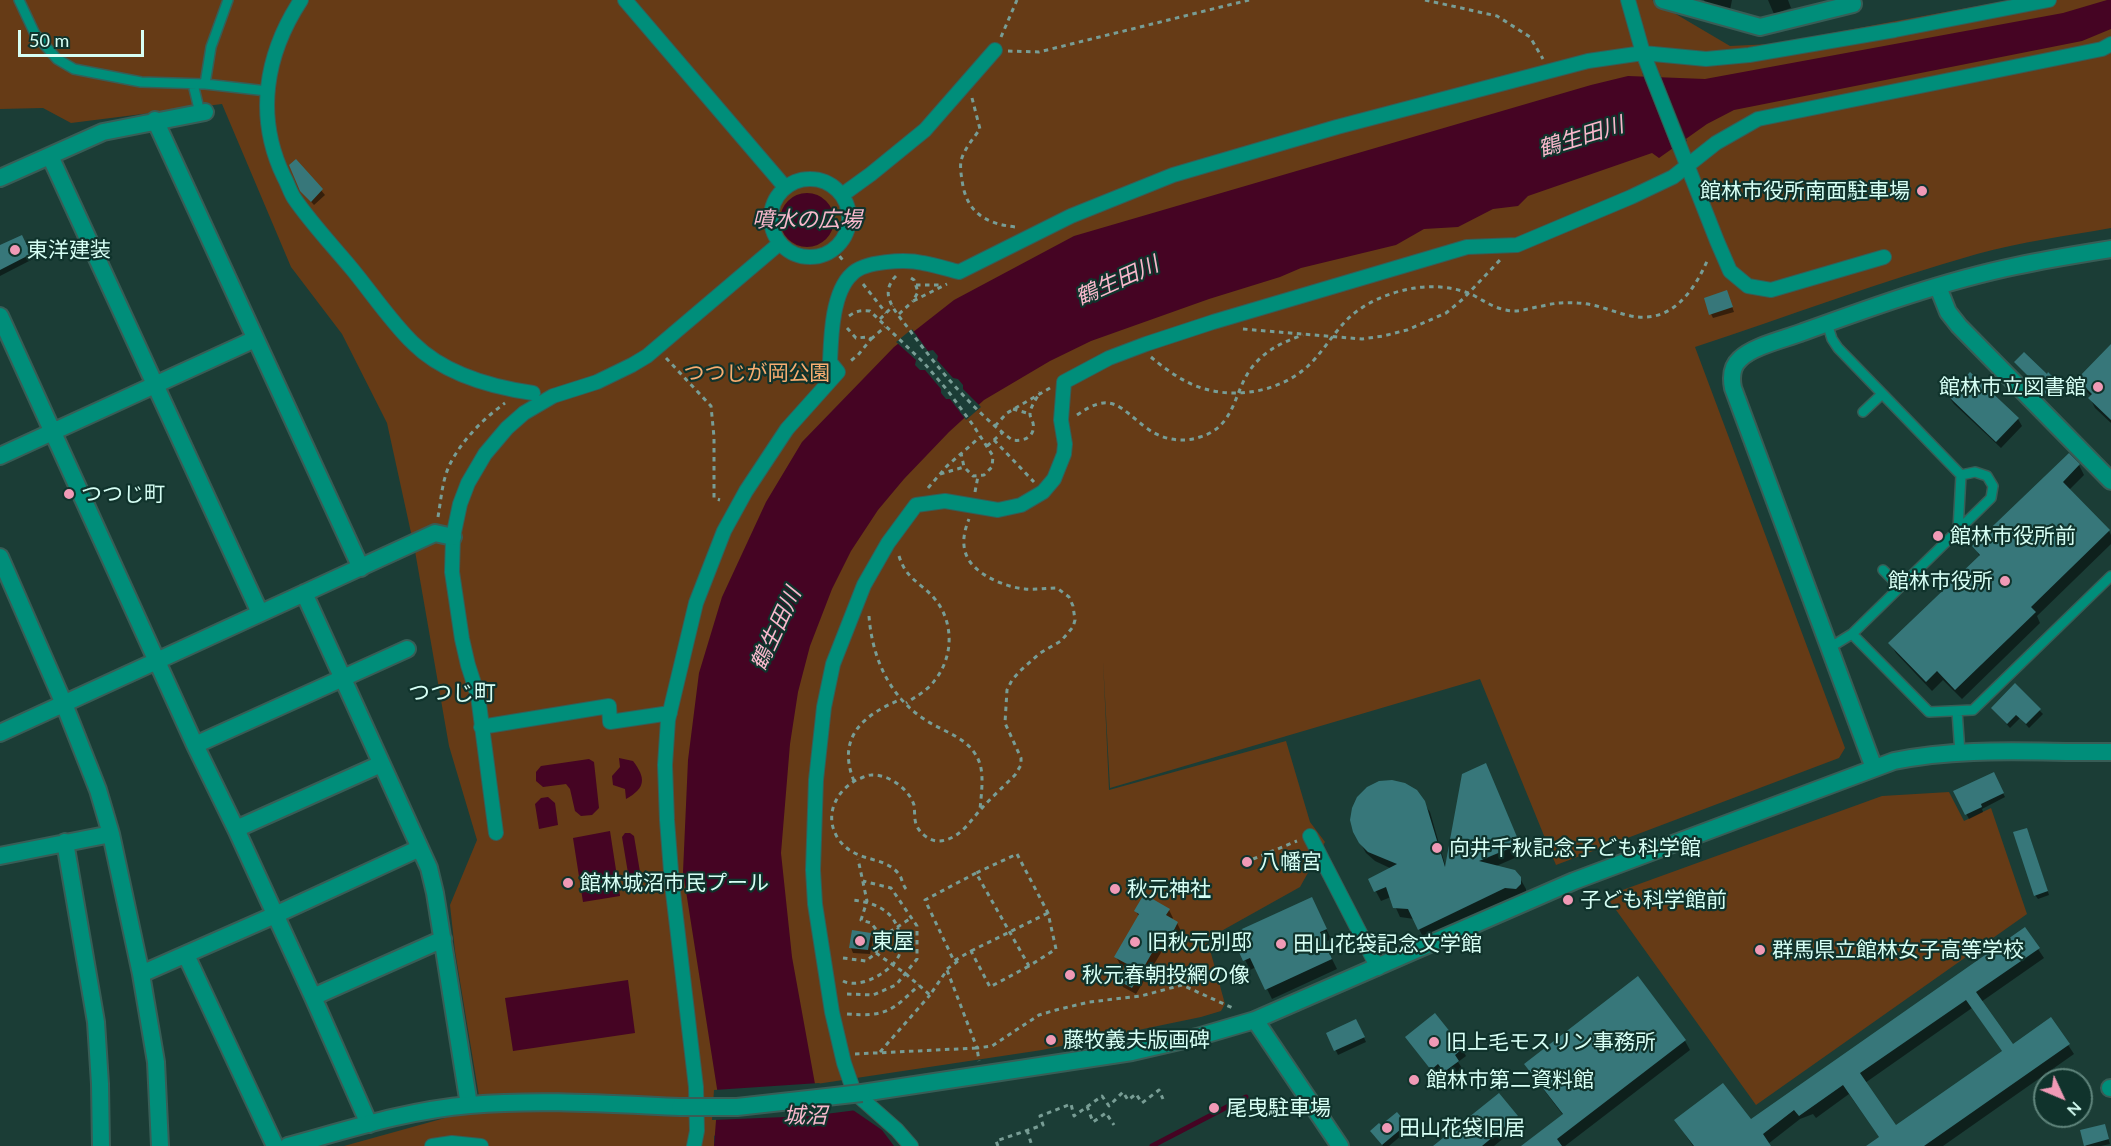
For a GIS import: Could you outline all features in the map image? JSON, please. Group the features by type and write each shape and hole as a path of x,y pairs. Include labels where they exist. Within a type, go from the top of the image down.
{"street":[{"path":"301,0 280,37 267,91 268,119 273,146 294,197 412,343 443,364 469,377 496,386 533,393"},
{"path":"1628,0 1645,58 1717,241 1735,277 1748,286 1763,290 1779,288 1884,257"},
{"path":"1663,0 1760,27 1853,4 1851,0"},
{"path":"694,1146 697,1131 696,1087 672,884 667,820 665,765 670,713 696,603 724,531 746,491 787,429 837,372 830,362 832,325 845,283 853,272 872,264 904,261 921,262 959,272 1071,216 1173,175 1348,124 1588,60 1706,59 1749,55 2049,0"},
{"path":"624,1 785,187"},
{"path":"911,1146 897,1130 854,1092 832,1012 815,904 813,870 816,780 824,707 833,664 864,585 895,533 916,505 945,501 998,510 1029,502 1043,492 1054,480 1062,461 1065,444 1062,429 1064,381 1109,358 1213,322 1467,247 1517,244 1673,177 1685,160 1758,119 2069,56 2111,44"},
{"path":"842,195 925,130 995,50"},
{"path":"0,178 103,132 203,112"},
{"path":"156,120 361,568"},
{"path":"50,156 260,613"},
{"path":"805,178 819,179 832,185 842,195 849,208 849,223 845,237 834,249 817,257 803,257 790,252 780,243 773,231 770,218 776,198 785,187 805,178"},
{"path":"496,833 477,696 468,665 454,589 453,537 457,515 468,483 485,454 507,428 524,413 564,391 597,382 632,365 656,348 780,243"},
{"path":"1874,768 1737,399 1731,378 1734,367 1738,360 1751,351 1827,323 1938,287 2016,266 2111,249"},
{"path":"1938,287 1948,312 1959,326 2109,475"},
{"path":"0,316 54,431 156,662 313,997 369,1124"},
{"path":"0,456 255,339"},
{"path":"0,733 435,533 453,537"},
{"path":"0,557 64,704 98,790 111,834 141,974 156,1062 160,1146"},
{"path":"303,593 429,868 443,939 469,1105"},
{"path":"195,745 407,649"},
{"path":"481,727 609,706 610,722 670,713"},
{"path":"288,1146 403,1116 469,1105 559,1101 680,1107 737,1107 862,1093 1132,1052 1252,1021 1574,881 1874,768 1913,757 1960,753 2111,752"},
{"path":"236,830 381,764"},
{"path":"0,856 111,834"},
{"path":"1310,836 1378,968"},
{"path":"65,842 96,1022 101,1146"},
{"path":"141,974 420,848"},
{"path":"313,997 443,939"},
{"path":"186,955 275,1146"},
{"path":"1252,1021 1340,1146"},
{"path":"432,1146 452,1143 481,1146"}],"lane":[{"path":"19,0 35,34 57,59 83,72 141,82 205,84 267,91"},
{"path":"205,84 214,38 228,0"},
{"path":"193,84 203,112"},
{"path":"1827,323 1832,339 1838,348 1961,475 1958,530"},
{"path":"1863,412 1882,394"},
{"path":"1829,648 1852,634 1991,498 1993,493 1991,481 1987,476 1975,472 1961,475"},
{"path":"1883,570 1900,587"},
{"path":"1852,634 1929,712 1973,710 2111,576"},
{"path":"1957,711 1960,753"}],"path":[{"path":"1017,0 995,50 1039,52 1249,0"},
{"path":"1425,0 1497,16 1530,37 1551,71"},
{"path":"969,82 980,129 968,146 961,162 962,188 968,202 974,211 985,220 999,225 1042,230"},
{"path":"1139,347 1171,372 1205,389 1239,392 1278,385 1294,377 1309,365 1345,322 1364,306 1400,291 1434,286 1468,294 1497,308 1509,311 1559,303 1580,303 1597,305 1631,316 1653,315 1678,305 1687,296 1700,278 1717,241"},
{"path":"1242,329 1362,339 1407,330 1446,313 1517,244"},
{"path":"853,272 886,313"},
{"path":"901,275 890,281 888,287 893,306 954,386 1002,433 1012,440 1023,440 1029,437 1034,426 1030,415 1032,406 1040,392"},
{"path":"899,315 913,301 918,292 914,280 907,275"},
{"path":"913,301 946,284 924,287 916,285"},
{"path":"879,320 893,306"},
{"path":"871,339 856,338 849,332 846,326 847,320 854,312 870,311 924,363 948,391 993,456 989,471 984,475 973,476 968,473 961,453"},
{"path":"837,372 858,355 885,327"},
{"path":"1062,429 1089,407 1102,403 1120,406 1157,434 1168,438 1189,440 1202,437 1222,423 1231,412 1246,375 1263,355 1282,342 1305,334"},
{"path":"656,348 711,406 714,437 714,498 720,500"},
{"path":"924,363 930,357"},
{"path":"995,426 1013,409 1040,392 1064,381"},
{"path":"948,391 954,386"},
{"path":"1013,409 1030,415"},
{"path":"987,446 1002,433"},
{"path":"916,505 939,474 980,437"},
{"path":"994,440 1043,492"},
{"path":"939,474 964,467"},
{"path":"906,889 899,873 875,860 854,854 840,841 831,821 834,803 839,794 854,781 871,775 895,782 909,796 914,805 916,824 921,832 933,841 950,839 962,831 1015,775 1021,765 1021,758 1005,723 1007,690 1012,680 1040,653 1061,641 1075,620 1069,597 1057,588 1033,590 1008,586 988,576 970,561 965,552 964,542 965,530 973,506"},
{"path":"895,533 903,566 914,581 935,598 950,629 947,656 943,668 928,687 906,703"},
{"path":"864,585 873,647 884,675 906,703 922,718 960,737 972,751 979,762 982,774 980,810"},
{"path":"854,781 848,760 852,740 857,730 872,713 903,699"},
{"path":"1253,859 1310,836"},
{"path":"971,951 990,987 1056,949 1048,913 1017,854 925,900 954,961 971,951 1009,931 1048,913"},
{"path":"858,859 867,901 861,920 871,923 882,937"},
{"path":"976,873 1029,966"},
{"path":"847,994 873,995 896,986 917,959 917,926 891,888 863,881"},
{"path":"843,981 846,983 866,982 886,971 900,953 900,930 887,912 867,901 851,900"},
{"path":"843,958 866,960 876,953 882,937 911,918"},
{"path":"880,1052 930,995 947,969 971,951"},
{"path":"876,953 906,974 930,995"},
{"path":"947,969 977,1048 979,1061"},
{"path":"832,1012 871,1016 896,1007 919,985"},
{"path":"842,1055 992,1046 1039,1015 1089,1002 1142,996 1182,986 1234,1008 1252,1021"},
{"path":"998,1146 996,1141 1043,1125 1040,1116 1071,1104 1074,1116 1102,1096 1108,1106 1123,1092 1128,1100 1136,1094 1142,1103 1159,1090 1163,1098"},
{"path":"1087,1106 1093,1122 1106,1113 1114,1125"},
{"path":"1027,1130 1032,1146"}],"green space":[{"name":"つつじが岡公園","path":"0,0 1652,0 1730,46 1772,44 2010,0 2111,0 2111,228 2027,243 1941,264 1695,347 1845,748 1839,758 1556,865 1480,679 1110,788 1103,660 1109,790 1286,741 1310,822 1325,842 1300,887 1207,939 1225,1004 1221,1011 1042,1050 790,1088 714,1136 714,1146 344,1146 481,1108 455,951 450,905 477,840 449,746 415,551 387,423 342,334 291,267 222,104 71,123 43,108 0,109"},
{"path":"1949,792 1964,821 1991,808 2027,914 1756,1105 1606,896 1882,796"}],"water":[{"path":"2111,0 2111,29 2082,41 1734,110 1707,124 1659,158 1652,153 1528,196 1518,206 1493,209 1458,227 1424,229 1396,245 1301,268 1091,341 1050,361 984,400 949,432 904,479 878,510 851,551 832,589 810,646 798,692 790,744 781,853 792,957 815,1084 882,1130 894,1146 714,1146 718,1095 683,872 688,760 699,673 722,597 766,502 802,442 894,347 954,300 1074,236 1591,85 1628,76 1705,79 2063,13"},
{"name":"噴水の広場","path":"807,193 817,195 826,201 832,210 834,220 832,230 826,239 817,245 807,247 797,245 788,239 782,230 780,220 782,210 788,201 797,195"},
{"path":"619,758 633,761 642,778 637,791 626,799 625,789 613,785 612,776 620,767"},
{"path":"589,759 594,762 599,808 592,815 581,816 575,811 570,789 566,784 543,787 536,781 536,772 541,766"},
{"path":"548,797 555,803 558,825 539,829 535,804 541,798"},
{"path":"610,831 620,896 583,902 573,838"},
{"path":"625,833 634,836 642,884 639,889 634,889 630,885 622,837"},
{"path":"628,980 635,1033 513,1051 505,998"}],"pier":[{"path":"1642,73 1660,74 1687,141 1673,151"},
{"path":"912,329 928,351 933,350 938,356 937,360 953,378 958,379 963,389 981,407 966,420 950,399 946,399 941,393 941,389 925,370 920,370 915,365 916,360 896,342"},
{"path":"819,1083 857,1110 810,1116 712,1120 714,1090"}],"building":[{"path":"296,159 323,189 311,202 300,191 289,165"},
{"name":"東洋建装","path":"22,235 31,254 0,270 0,245"},
{"path":"1727,290 1733,307 1709,315 1704,298"},
{"name":"館林市立図書館","path":"2111,344 2111,420 2088,398 2092,394 2077,379"},
{"path":"2024,352 2059,383 2047,395 2014,362"},
{"path":"1970,372 2019,418 1996,442 1948,396"},
{"name":"館林市役所","path":"2069,453 2080,464 2063,482 2110,530 2031,607 2036,612 1955,690 1937,671 1926,682 1888,643 1980,555 1972,546"},
{"path":"2015,683 2041,709 2026,724 2016,715 2007,724 1991,708"},
{"name":"向井千秋記念子ども科学館","path":"1486,763 1520,844 1479,861 1515,870 1521,877 1521,884 1516,889 1505,888 1418,930 1408,909 1393,908 1386,887 1374,892 1368,879 1397,864 1368,852 1359,843 1350,820 1352,808 1357,797 1367,787 1379,781 1392,780 1405,783 1417,790 1425,801 1445,867 1462,774"},
{"path":"1994,772 2004,793 1965,815 1953,791"},
{"path":"2027,828 2048,891 2034,896 2013,832"},
{"name":"旧秋元別邸","path":"1144,894 1170,909 1166,915 1178,922 1172,934 1167,932 1159,945 1157,944 1132,988 1117,980 1127,964 1114,957 1139,914 1134,911"},
{"name":"田山花袋記念文学館","path":"1312,897 1327,929 1320,932 1332,959 1265,990 1250,958 1243,961 1231,934"},
{"path":"2025,927 2040,948 1976,992 2013,1044 2051,1017 2070,1044 1924,1146 1866,1146 1879,1137 1843,1085 1799,1116 1794,1110 1763,1134 1771,1146 1694,1146 1674,1120 1723,1083 1751,1119","holes":["1966,1000 2002,1051 1896,1125 1860,1073"]},
{"name":"東屋","path":"852,930 871,933 868,950 849,948"},
{"path":"1638,976 1686,1040 1557,1139 1562,1146 1521,1146 1563,1114 1524,1064"},
{"name":"旧上毛モスリン事務所","path":"1435,1013 1463,1048 1455,1055 1459,1061 1444,1072 1438,1064 1431,1070 1405,1037"},
{"path":"1356,1019 1365,1037 1334,1051 1326,1033"},
{"path":"1499,1093 1518,1116 1482,1146 1433,1146"},
{"name":"田山花袋旧居","path":"1397,1112 1407,1124 1382,1145 1370,1131"},
{"path":"2105,1124 2109,1139 2084,1146 2080,1130"}],"waterway":[{"path":"1152,1146 1246,1097"}],"place":[{"name":"館林市役所南面駐車場","path":"1922,191"},
{"name":"東洋建装","path":"15,250"},
{"name":"館林市立図書館","path":"2098,387"},
{"name":"つつじ町","path":"69,494"},
{"name":"館林市役所前","path":"1938,536"},
{"name":"館林市役所","path":"2005,581"},
{"name":"向井千秋記念子ども科学館","path":"1437,848"},
{"name":"八幡宮","path":"1247,862"},
{"name":"館林城沼市民プール","path":"568,883"},
{"name":"秋元神社","path":"1115,889"},
{"name":"子ども科学館前","path":"1568,900"},
{"name":"東屋","path":"860,941"},
{"name":"旧秋元別邸","path":"1135,942"},
{"name":"田山花袋記念文学館","path":"1281,944"},
{"name":"群馬県立館林女子高等学校","path":"1760,950"},
{"name":"秋元春朝投網の像","path":"1070,975"},
{"name":"藤牧義夫版画碑","path":"1051,1040"},
{"name":"旧上毛モスリン事務所","path":"1434,1042"},
{"name":"館林市第二資料館","path":"1414,1080"},
{"name":"尾曳駐車場","path":"1214,1108"},
{"name":"田山花袋旧居","path":"1387,1128"}],"district":[{"name":"つつじ町","path":"452,693"}],"water label":[{"name":"鶴生田川","path":"1581,137"},
{"name":"鶴生田川","path":"1117,281"},
{"name":"鶴生田川","path":"776,629"},
{"name":"城沼","path":"805,1116"}]}
